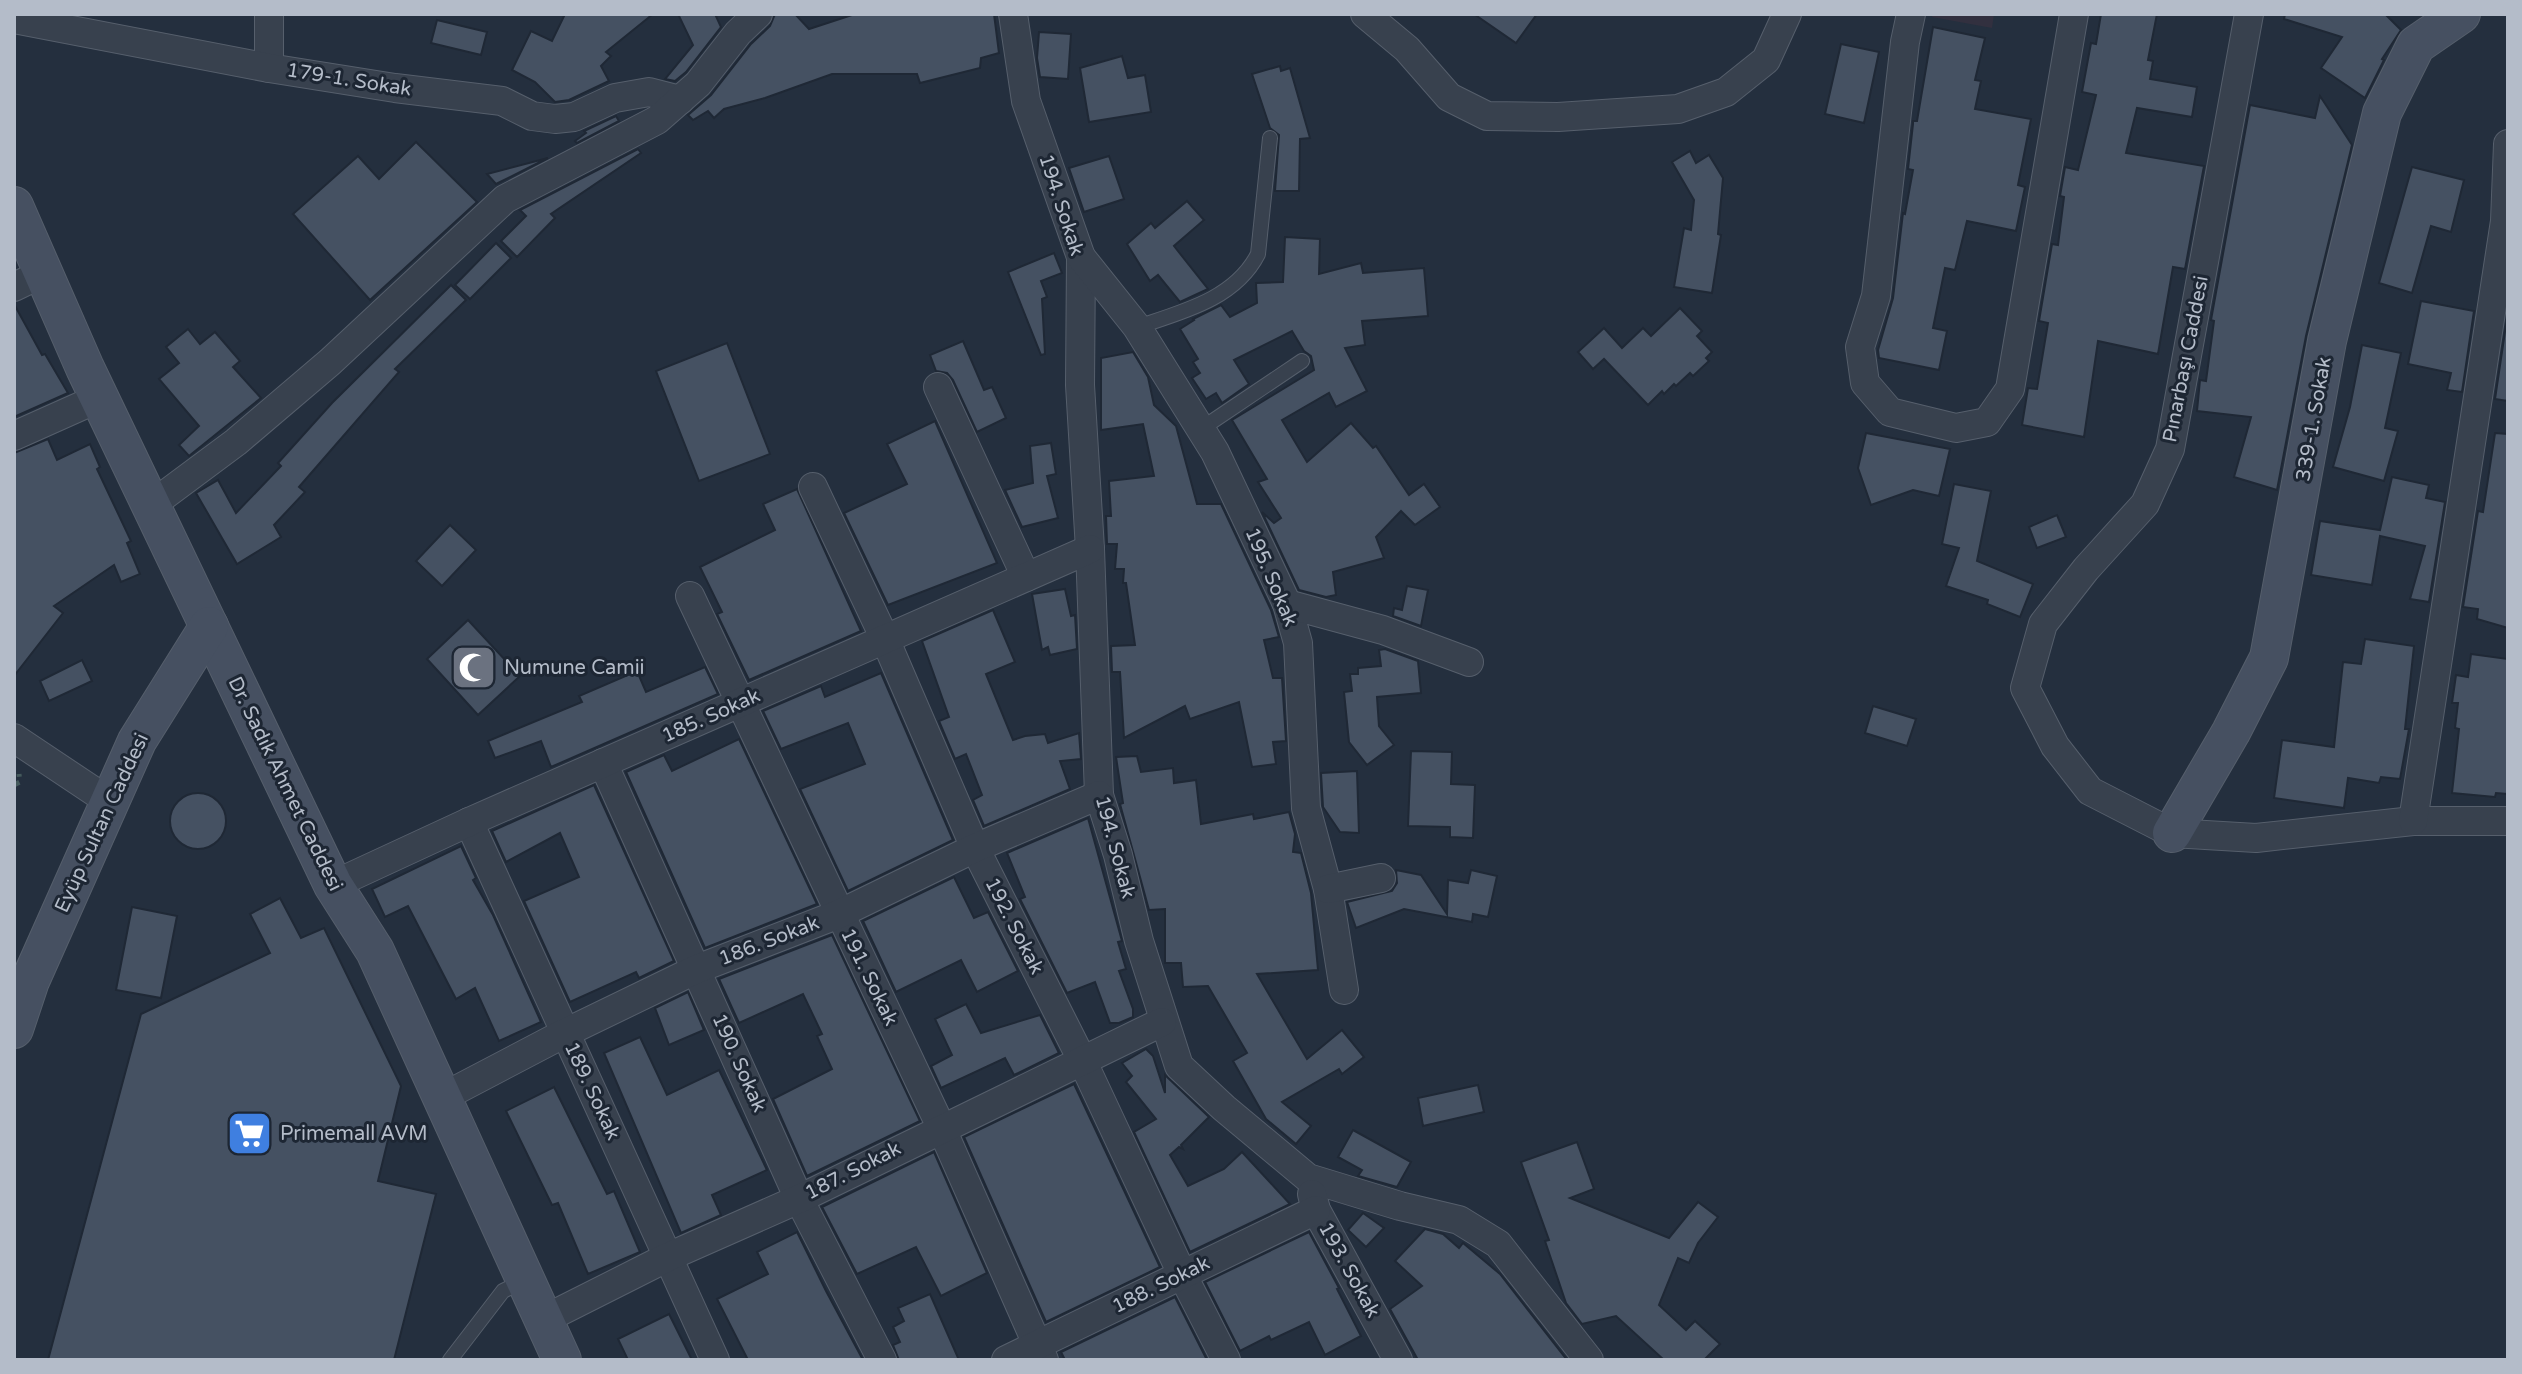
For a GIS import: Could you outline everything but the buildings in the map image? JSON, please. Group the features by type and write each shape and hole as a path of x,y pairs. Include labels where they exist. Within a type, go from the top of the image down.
{"street":[{"path":"269,14 269,68"},
{"path":"150,506 236,442 330,362 505,199 657,120 698,84 738,33 758,14"},
{"name":"194. Sokak","path":"1013,14 1026,101 1081,257 1080,385 1099,795 1162,1022 1179,1066 1308,1178 1459,1220 1498,1244 1589,1360"},
{"path":"1365,14 1407,49 1449,97 1487,116 1558,117 1678,109 1726,92 1766,60 1787,14"},
{"path":"1911,14 1876,296 1860,347 1865,383 1890,412 1956,428 1987,422 2010,389 2074,14"},
{"name":"Pınarbaşı Caddesi","path":"2249,14 2170,449 2145,504 2086,569 2043,624 2025,688 2055,746 2090,791 2172,833 2256,838 2413,821 2508,821"},
{"name":"339-1. Sokak","path":"2172,833 2231,732 2269,658 2327,341 2382,113 2416,45 2461,14"},
{"name":"179-1. Sokak","path":"14,19 269,68 502,101 532,116 555,119 574,117 615,98 649,92 680,100"},
{"path":"2413,821 2495,388 2508,144"},
{"name":"Dr. Sadık Ahmet Caddesi","path":"14,206 29,280 99,398 333,885 375,951 562,1360"},
{"name":"195. Sokak","path":"1081,257 1137,327 1201,429 1287,604 1298,643 1306,808 1328,889 1344,990"},
{"path":"938,387 1026,577"},
{"path":"14,436 99,398"},
{"name":"192. Sokak","path":"813,487 885,639 975,848 1082,1060 1182,1274 1226,1360"},
{"name":"185. Sokak","path":"333,885 469,822 1090,549"},
{"name":"191. Sokak","path":"690,596 941,1127 1040,1353"},
{"path":"1287,604 1383,630 1469,662"},
{"name":"Eyüp Sultan Caddesi","path":"14,1029 30,981 137,741 209,626"},
{"path":"14,738 110,802"},
{"name":"190. Sokak","path":"603,763 799,1199 882,1360"},
{"name":"186. Sokak","path":"443,1097 697,969 839,914 975,848 1099,795"},
{"name":"189. Sokak","path":"469,822 715,1360"},
{"path":"1328,889 1381,878"},
{"name":"187. Sokak","path":"543,1320 668,1257 799,1199 941,1127 1162,1022"},
{"name":"193. Sokak","path":"1308,1178 1316,1210 1398,1360"},
{"name":"188. Sokak","path":"1006,1360 1040,1353 1182,1274 1316,1210"}],"lane":[{"path":"1137,327 1179,313 1221,293 1243,278 1252,266 1258,254 1270,138"},
{"path":"1201,429 1302,361"},
{"path":"450,1360 503,1291 525,1280"}],"shaded area":[{"path":"1933,14 1994,14 1992,28 1932,17"}],"place":[{"name":"Numune Camii","path":"473,668"},
{"name":"Primemall AVM","path":"249,1134"}]}
